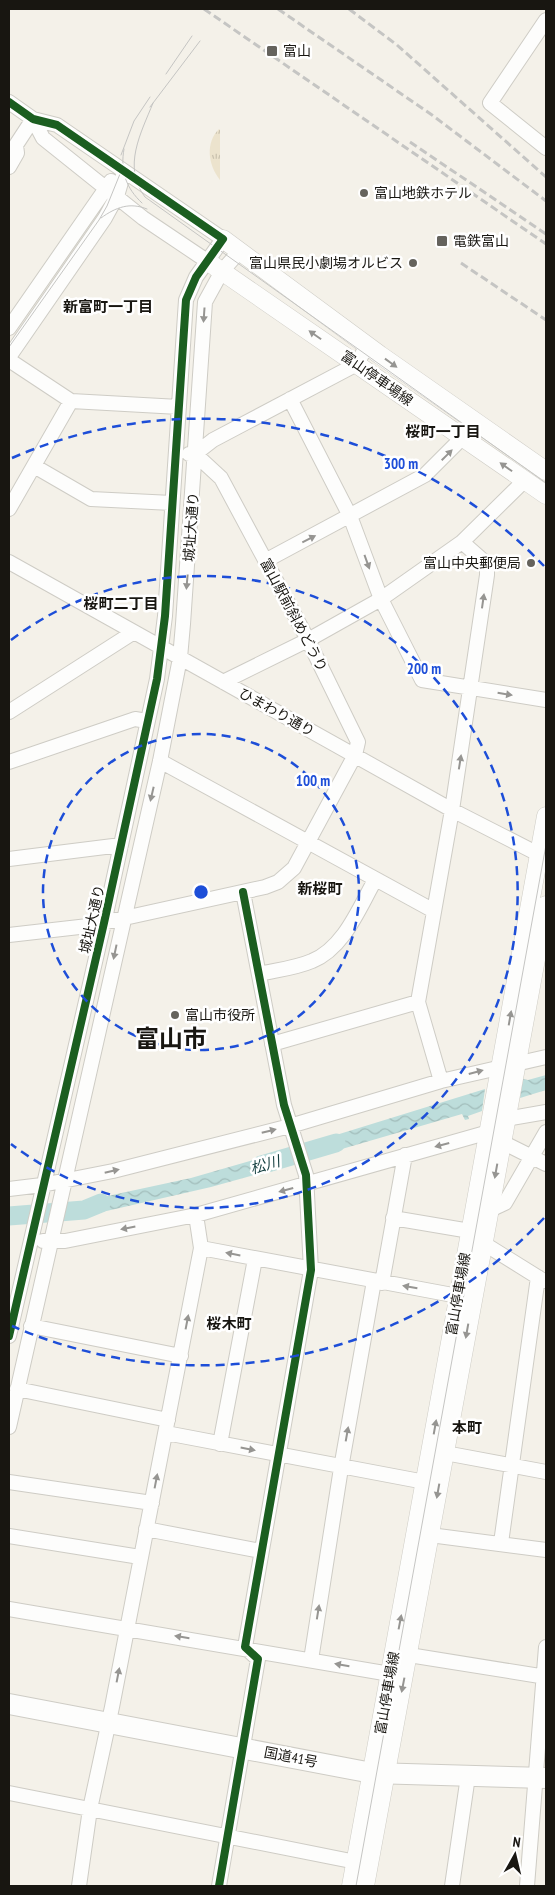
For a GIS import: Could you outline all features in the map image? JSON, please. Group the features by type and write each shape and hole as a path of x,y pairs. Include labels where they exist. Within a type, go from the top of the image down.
{"highway":[{"name":"国道41号","path":"9,1704 380,1773 540,1777"}],"main road":[{"name":"富山停車場線","path":"223,239 367,345 546,471"},
{"name":"富山停車場線","path":"207,261 546,495"},
{"name":"富山停車場線","path":"509,1064 542,857 546,816"},
{"name":"富山停車場線","path":"380,1773 390,1674 470,1231 502,1112 505,1082 546,905"},
{"name":"富山停車場線","path":"380,1773 409,1655 490,1210 495,1137"},
{"path":"351,1886 380,1773"},
{"path":"365,1886 380,1773"}],"street":[{"path":"546,20 490,104 546,148"},
{"path":"9,102 33,119 58,125 223,239"},
{"path":"9,168 17,153 12,147 33,119"},
{"path":"33,119 43,138 142,218 207,261"},
{"path":"9,328 106,187 124,172"},
{"path":"124,172 117,196 98,229 9,358 71,401 179,407"},
{"name":"城址大通り","path":"9,1336 104,923 162,648 186,300 207,261 223,239"},
{"name":"城址大通り","path":"9,1427 160,761 180,658 194,490 194,454 205,302 222,271 239,252"},
{"path":"175,452 194,454 213,440 357,364 367,345"},
{"path":"290,399 350,516 381,599 422,680 546,700"},
{"path":"9,509 71,401"},
{"path":"266,561 425,476 463,438"},
{"name":"富山駅前斜めどうり","path":"194,454 221,478 266,561 308,640 358,742 355,754"},
{"path":"34,466 91,499 172,503"},
{"path":"223,682 308,640 381,599 462,542 525,480"},
{"path":"441,1081 418,1002 452,810 487,575 487,564 462,542"},
{"name":"ひまわり通り","path":"9,562 452,810 542,857"},
{"path":"9,712 134,632"},
{"path":"11,758 135,719 147,721"},
{"path":"9,935 104,923 243,892 278,882 294,868 355,754"},
{"path":"160,761 434,911"},
{"path":"9,858 121,845"},
{"path":"259,974 299,966 326,954 347,930 375,880"},
{"path":"243,892 272,1044 292,1131 306,1177 311,1270 245,1647"},
{"path":"272,1044 418,1002"},
{"path":"9,1189 42,1190 63,1186 292,1131 441,1081 546,1057"},
{"path":"502,1112 546,1112"},
{"path":"490,1210 505,1203 546,1132"},
{"path":"33,1234 52,1236 196,1215 306,1177 495,1137 546,1164"},
{"path":"311,1660 341,1468 405,1155"},
{"path":"79,1886 90,1810 109,1723 201,1248 196,1215"},
{"path":"393,1218 470,1231"},
{"path":"484,1243 542,1279 511,1466 501,1543"},
{"path":"201,1248 458,1296"},
{"path":"220,1444 256,1259"},
{"path":"31,1326 181,1356"},
{"path":"17,1389 167,1427 220,1444 341,1468 425,1482"},
{"path":"445,1453 546,1472"},
{"path":"9,1482 152,1503"},
{"path":"146,1529 261,1551"},
{"path":"430,1535 546,1550"},
{"path":"9,1536 140,1557"},
{"path":"9,1609 245,1647 390,1674"},
{"path":"219,1886 258,1659 245,1647"},
{"path":"527,1886 540,1777 546,1647"},
{"path":"409,1655 545,1677"},
{"path":"452,1886 468,1776"},
{"path":"9,1793 227,1838 356,1862"}],"green space":[{"path":"219,129 220,180 213,168 210,154 212,141"}],"water":[{"path":"546,1075 546,1090 520,1098 523,1079 528,1080"},
{"name":"松川","path":"485,1089 482,1111 468,1116 469,1119 465,1120 462,1114 311,1158 311,1151 307,1144"},
{"name":"松川","path":"285,1151 290,1165 211,1187 76,1218 78,1203 191,1178"}],"waterway":[{"name":"松川","path":"261,1165 336,1143"},
{"name":"松川","path":"9,1216 84,1210 101,1203"}],"tram line":[{"path":"166,74 192,36"},
{"path":"150,107 200,41"},
{"path":"121,155 134,121 150,97"},
{"path":"153,103 139,138 134,162 138,186 145,197 546,483"},
{"path":"124,149 123,165 125,179 142,203"},
{"path":"9,347 99,220 107,206 122,169"},
{"path":"101,218 123,207 135,206 147,209"},
{"path":"356,1886 546,845"}],"railway":[{"path":"204,9 546,244"},
{"path":"278,9 432,115 546,201"},
{"path":"349,9 397,45 546,177"},
{"path":"410,142 546,234"},
{"path":"461,263 546,320"}],"cycle path":[{"path":"9,102 33,119 57,125 223,239 196,277 186,300 165,616 157,679 104,923 9,1336"},
{"path":"219,1886 258,1659 245,1647 311,1270 306,1175 284,1105 243,892"}],"place":[{"name":"富山","path":"272,51"},
{"name":"富山地鉄ホテル","path":"364,193"},
{"name":"電鉄富山","path":"442,241"},
{"name":"富山県民小劇場オルビス","path":"413,263"},
{"name":"富山中央郵便局","path":"531,563"},
{"name":"富山市役所","path":"175,1015"}],"district":[{"name":"新富町一丁目","path":"108,307"},
{"name":"桜町一丁目","path":"443,432"},
{"name":"桜町二丁目","path":"121,604"},
{"name":"新桜町","path":"320,889"},
{"name":"富山市","path":"171,1039"},
{"name":"桜木町","path":"229,1324"},
{"name":"本町","path":"467,1428"}]}
